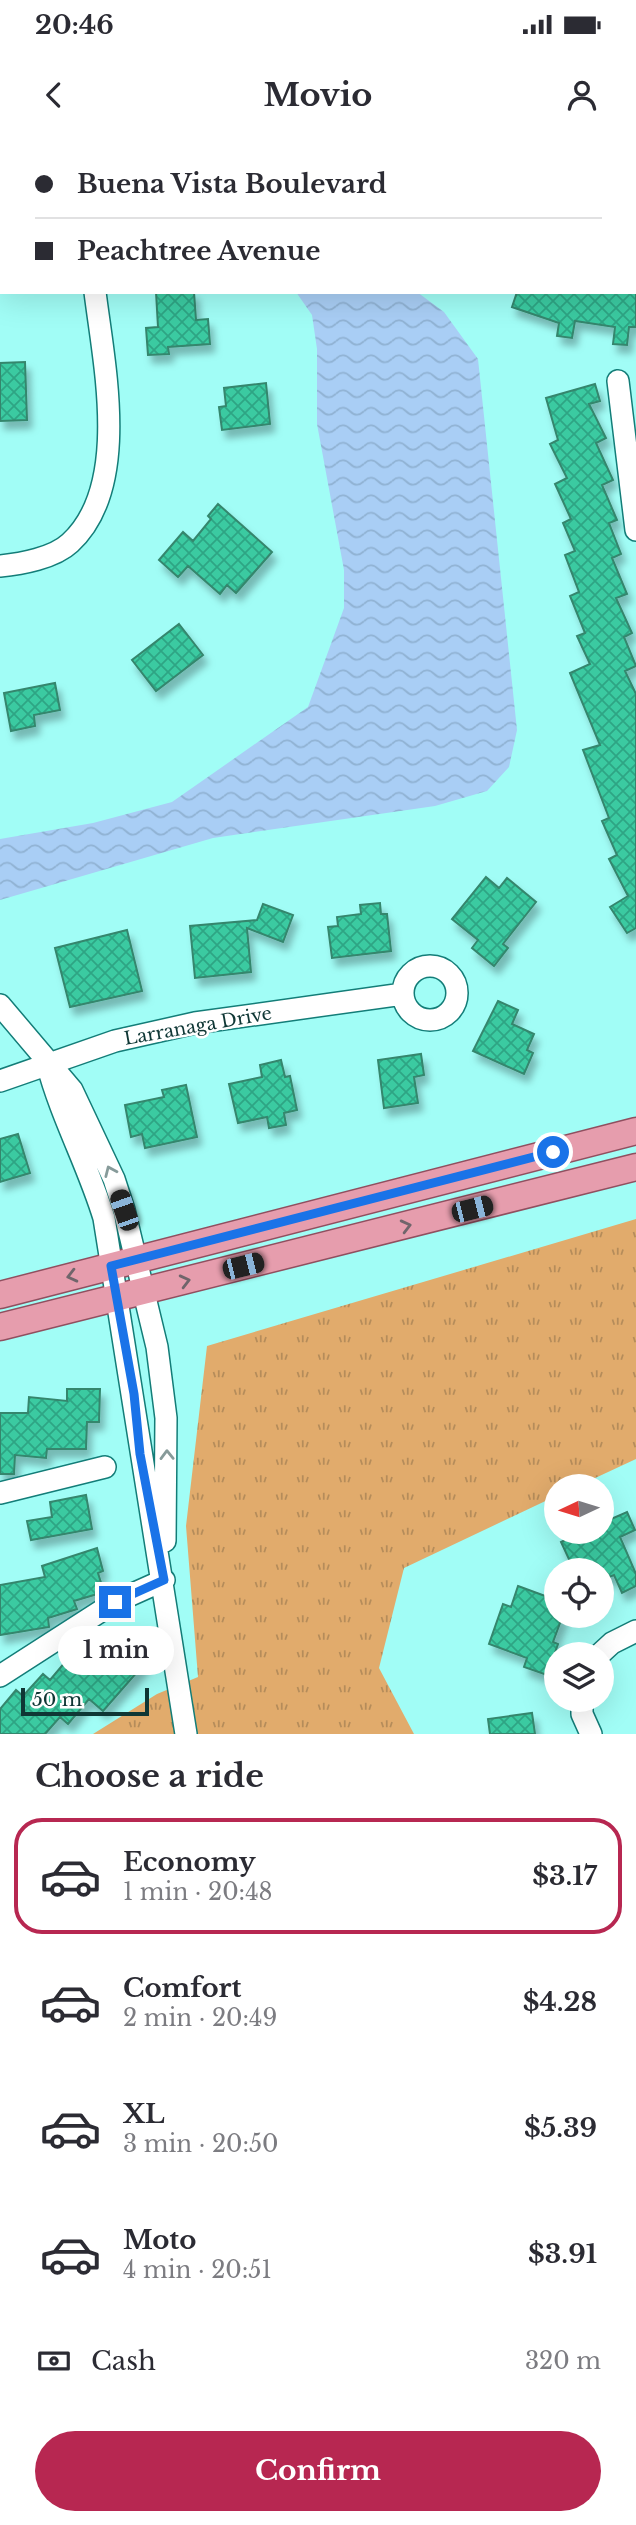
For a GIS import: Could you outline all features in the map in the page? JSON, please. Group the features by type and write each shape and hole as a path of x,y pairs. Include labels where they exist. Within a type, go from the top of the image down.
{"main road":[{"path":"0,1295 636,1131"},
{"path":"0,1326 636,1167"}],"street":[{"path":"0,566 24,563 69,545 90,519 107,473 107,388 95,294"},
{"path":"618,382 631,463 636,530"},
{"name":"Larranaga Drive","path":"0,1081 115,1041 195,1023 403,994"},
{"path":"0,1005 72,1090 117,1189 137,1259 145,1291 166,1418 164,1580"},
{"path":"47,1063 57,1102 93,1184 104,1218 140,1454 164,1580 186,1734"},
{"path":"0,1493 105,1467"},
{"path":"0,1676 115,1602 164,1580"},
{"path":"614,1642 636,1632"},
{"path":"582,1712 591,1734"}],"green space":[{"path":"636,1219 636,1459 604,1474 544,1474 544,1502 404,1568 379,1668 414,1734 93,1734 157,1694 198,1677 186,1526 207,1346"}],"water":[{"path":"297,294 420,294 444,312 478,359 517,730 509,767 487,791 435,806 213,838 0,900 0,839 93,823 172,802 308,707 344,608 344,570 317,424 317,349 312,315"}],"building":[{"path":"156,294 194,294 196,320 208,319 210,344 168,347 169,354 148,355 146,328 158,327"},
{"path":"516,294 636,294 636,327 629,327 627,345 613,344 615,327 575,321 572,338 557,336 559,323 512,307"},
{"path":"25,362 27,420 0,421 0,363"},
{"path":"266,383 270,424 222,430 219,407 226,406 224,388"},
{"path":"595,384 600,401 589,404 606,438 596,443 613,480 602,485 617,520 609,523 621,554 612,558 627,594 616,598 632,633 624,637 636,666 625,671 636,694 636,928 627,933 610,907 628,896 609,859 617,855 602,821 609,818 583,750 600,745 570,673 590,664 577,636 585,633 570,596 579,592 565,555 575,551 563,523 571,519 555,484 567,478 550,444 558,440 546,398"},
{"path":"218,504 272,552 236,593 227,585 220,594 188,566 178,577 159,560 183,532 193,541 211,519 208,516"},
{"path":"179,624 203,655 156,691 132,660"},
{"path":"55,683 60,710 34,715 35,726 11,731 4,693"},
{"path":"486,877 499,888 507,878 536,902 503,944 508,948 494,966 472,948 478,940 452,919"},
{"path":"380,903 381,914 387,914 391,951 332,958 328,927 338,926 337,917 361,914 360,905"},
{"path":"263,904 293,915 283,942 247,928 251,972 195,978 190,926 257,920"},
{"path":"127,930 142,991 70,1007 55,948"},
{"path":"498,1001 518,1010 512,1024 534,1034 527,1050 533,1053 524,1074 473,1051"},
{"path":"421,1054 424,1075 414,1077 418,1103 384,1108 378,1060"},
{"path":"281,1060 285,1077 290,1076 297,1110 284,1113 286,1125 269,1128 267,1117 238,1123 229,1084 262,1077 260,1065"},
{"path":"186,1085 197,1137 145,1148 142,1134 131,1137 125,1105 164,1097 162,1090"},
{"path":"18,1134 30,1173 0,1182 0,1139"},
{"path":"67,1389 100,1389 99,1422 87,1422 86,1449 47,1449 46,1458 15,1455 14,1474 0,1474 0,1413 28,1413 29,1397 67,1401"},
{"path":"86,1495 92,1529 31,1540 27,1521 52,1517 50,1502"},
{"path":"627,1512 635,1530 620,1537 636,1574 636,1586 622,1593 614,1575 614,1558 568,1558 562,1544 614,1544 614,1518"},
{"path":"97,1548 103,1571 98,1573 104,1592 74,1601 77,1609 48,1618 49,1627 0,1635 0,1585 45,1577 42,1566"},
{"path":"518,1586 544,1596 544,1628 558,1628 553,1642 544,1642 544,1674 524,1667 527,1658 489,1644 503,1604 511,1607"},
{"path":"98,1639 114,1652 121,1643 145,1663 103,1711 89,1699 68,1724 60,1717 45,1734 0,1734 0,1709 16,1690 23,1696 43,1674 50,1680 71,1655 79,1661"},
{"path":"532,1713 535,1734 490,1734 488,1719"}],"route":[{"path":"115,1602 164,1580 140,1454 134,1394 111,1266 553,1152"}]}
